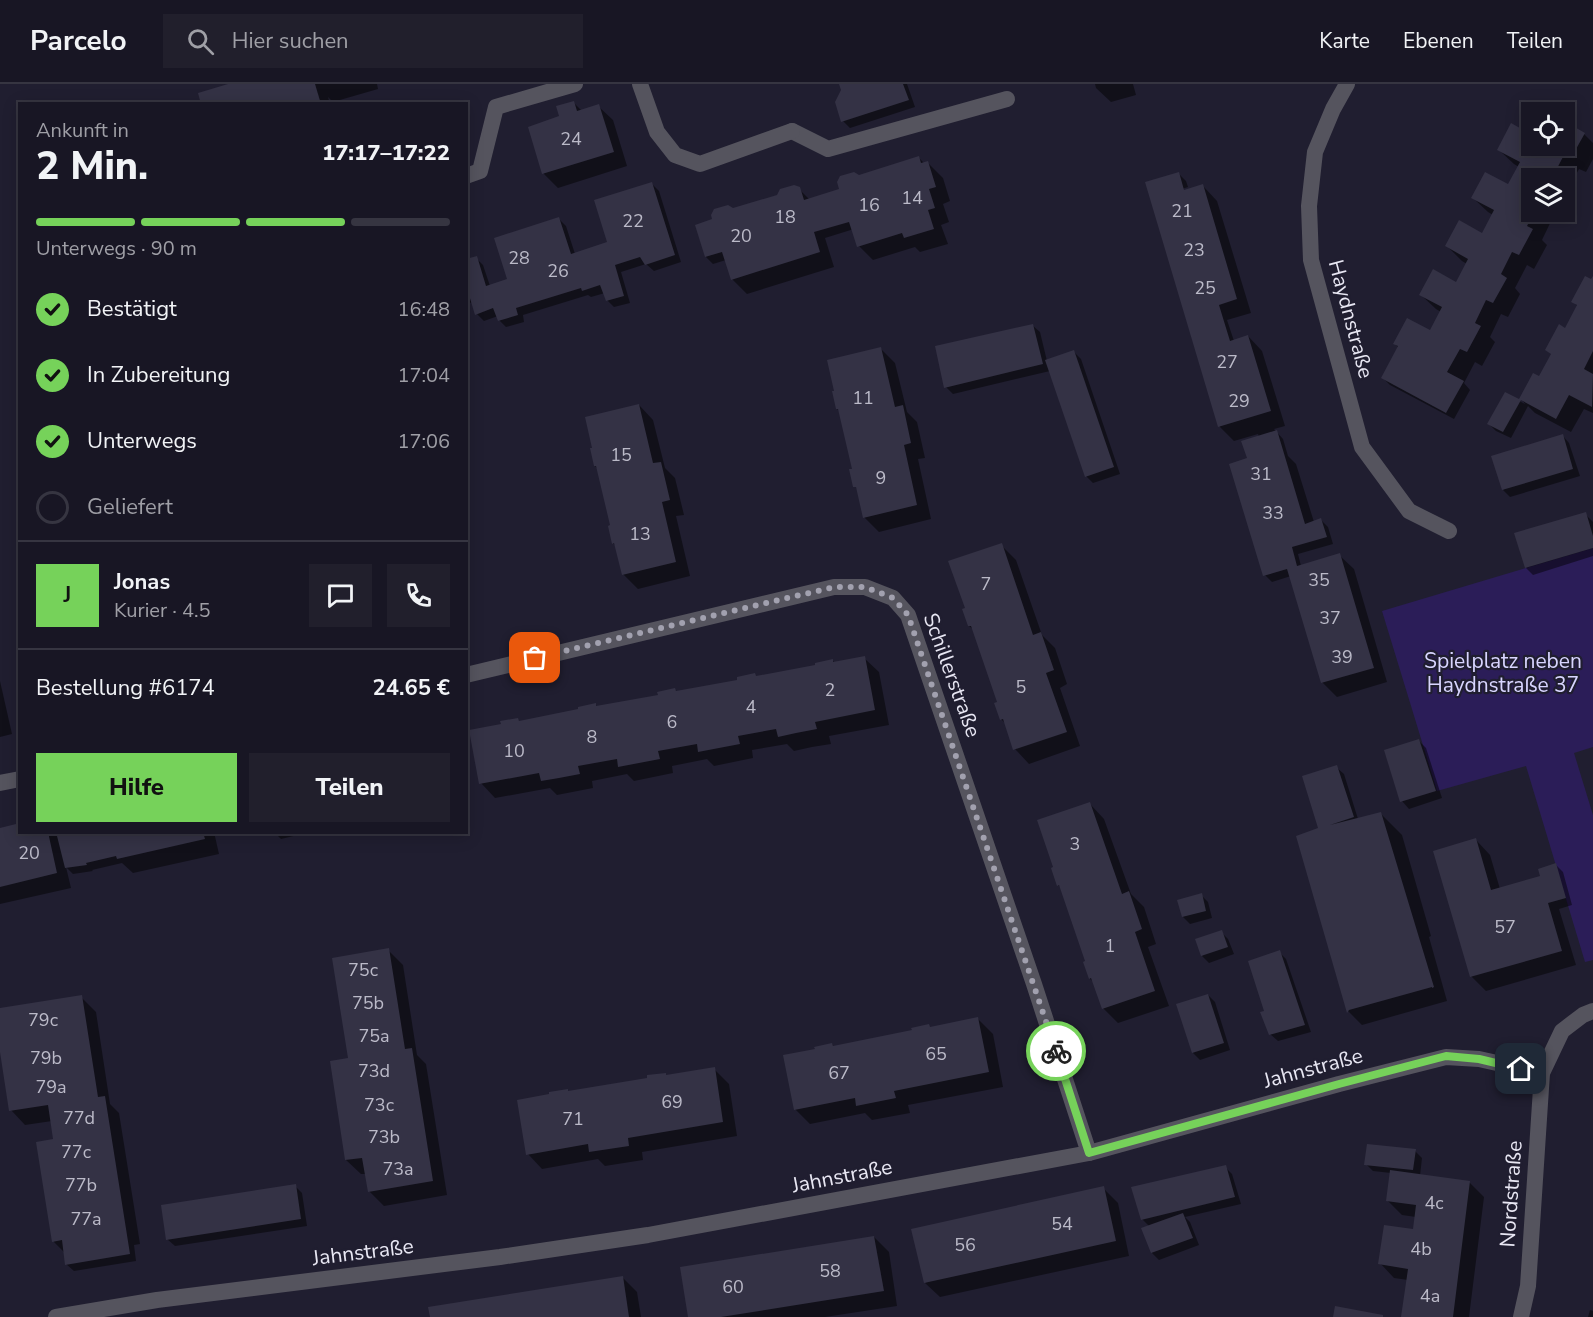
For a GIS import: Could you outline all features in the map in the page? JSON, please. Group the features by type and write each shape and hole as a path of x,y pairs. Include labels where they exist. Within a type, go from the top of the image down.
{"street":[{"path":"468,175 480,171 496,107 574,84"},
{"path":"640,84 657,132 675,155 700,164 792,131 828,149 1007,99"},
{"name":"Haydnstraße","path":"1347,84 1333,109 1315,152 1309,206 1311,260 1362,447 1409,510 1449,531"},
{"name":"Schillerstraße","path":"468,675 834,587 865,587 893,598 908,615 1089,1153"},
{"path":"0,783 18,779"},
{"path":"1542,1073 1562,1031 1583,1015 1593,1011"},
{"name":"Jahnstraße","path":"56,1317 157,1300 500,1257 648,1235 1089,1153 1446,1056 1479,1059 1542,1073"},
{"name":"Nordstraße","path":"1521,1317 1528,1286 1542,1073"}],"green space":[{"name":"Spielplatz neben Haydnstraße 37","path":"1593,548 1593,747 1574,753 1593,815 1593,960 1585,962 1526,766 1437,791 1382,611"}],"building":[{"path":"228,84 315,84 320,102 200,102 198,93"},
{"path":"839,84 903,84 909,100 841,122 835,102 841,90"},
{"path":"574,101 577,111 599,104 614,152 542,174 528,127 559,116 556,106"},
{"path":"1511,123 1521,129 1521,156 1563,156 1557,168 1521,168 1521,222 1529,222 1527,226 1533,229 1519,255 1512,252 1501,274 1507,278 1493,303 1486,300 1475,323 1481,326 1467,352 1460,349 1447,372 1464,381 1446,413 1381,378 1398,346 1393,344 1407,318 1430,330 1442,307 1419,295 1433,269 1456,282 1468,259 1445,246 1459,220 1482,233 1494,210 1471,198 1485,172 1508,184 1520,162 1497,150"},
{"path":"1575,127 1585,133 1575,151"},
{"path":"919,156 921,163 928,161 936,187 929,189 935,208 928,210 934,229 904,238 902,233 857,247 849,222 814,232 820,252 731,280 722,252 705,257 695,225 712,219 714,209 728,205 733,208 777,195 780,189 794,185 800,187 804,200 839,189 837,182 840,176 854,172 859,175"},
{"path":"1179,172 1184,190 1203,184 1237,299 1219,305 1230,341 1248,335 1271,411 1218,427 1145,182"},
{"path":"652,182 675,255 645,265 640,257 615,265 624,296 606,301 600,285 582,291 581,288 516,308 518,315 498,321 493,308 475,315 468,295 468,258 477,256 486,286 507,279 494,238 559,217 571,254 607,242 594,200"},
{"path":"1585,276 1591,279 1593,276 1593,351 1584,369 1593,374 1592,407 1569,395 1556,419 1521,400 1503,432 1487,424 1505,392 1519,399 1533,373 1539,376 1551,354 1545,350 1559,324 1565,328 1577,305 1571,302"},
{"path":"1033,324 1043,364 944,388 935,346"},
{"path":"881,347 895,407 903,405 911,443 904,445 917,505 863,518 856,487 853,487 849,469 852,469 838,409 836,409 827,360"},
{"path":"1074,350 1114,467 1085,477 1045,360"},
{"path":"639,404 653,463 661,462 670,500 662,502 676,562 622,575 614,543 612,544 608,526 610,525 596,466 594,466 585,417"},
{"path":"1277,430 1305,524 1321,518 1327,537 1292,547 1297,566 1340,553 1374,668 1321,683 1287,569 1263,576 1229,464 1247,458 1241,441"},
{"path":"1563,434 1573,469 1502,490 1491,456"},
{"path":"1586,512 1593,536 1593,548 1525,568 1514,533"},
{"path":"1002,543 1033,635 1041,632 1054,670 1046,673 1067,732 1013,750 1003,719 1000,720 994,703 997,702 971,626 968,626 962,609 965,608 948,561"},
{"path":"865,656 875,710 815,722 817,729 778,737 776,729 738,736 740,744 698,752 697,744 658,751 660,759 618,767 617,759 578,766 580,774 559,778 541,781 539,773 479,784 469,730 501,724 500,721 518,718 519,721 596,703 596,706 658,695 657,692 675,688 676,691 737,680 737,677 755,673 756,676 815,665 815,663 833,659 833,662"},
{"path":"1419,739 1436,791 1400,802 1384,750"},
{"path":"1337,765 1354,817 1330,825 1381,812 1434,987 1349,1010 1347,1013 1296,836 1318,828 1302,776"},
{"path":"1090,802 1122,894 1129,891 1142,929 1135,932 1155,991 1102,1009 1083,962 1085,961 1059,885 1057,886 1037,820"},
{"path":"18,824 18,834 48,834 57,873 0,887 0,828"},
{"path":"56,834 204,834 205,839 117,859 116,856 86,863 87,865 65,868"},
{"path":"1476,838 1491,890 1540,876 1538,869 1556,863 1566,898 1548,903 1562,951 1470,977 1433,851"},
{"path":"1202,893 1206,911 1182,917 1177,900"},
{"path":"1222,930 1228,947 1201,956 1195,939"},
{"path":"389,948 405,1049 412,1048 433,1181 368,1192 362,1158 345,1160 330,1061 348,1058 332,958"},
{"path":"1280,950 1305,1025 1269,1035 1260,1012 1264,1011 1248,961"},
{"path":"1208,994 1224,1043 1192,1053 1176,1004"},
{"path":"82,995 98,1097 105,1096 130,1254 65,1265 62,1240 52,1242 36,1142 53,1139 48,1105 9,1111 0,1052 0,1008"},
{"path":"978,1017 989,1072 894,1091 896,1098 856,1106 855,1098 794,1110 783,1055 832,1043 833,1046 912,1030 911,1028 929,1024 930,1027"},
{"path":"715,1067 723,1122 628,1138 629,1146 589,1152 588,1144 526,1155 517,1100 549,1094 549,1092 647,1078 647,1075 666,1073 666,1075"},
{"path":"1367,1144 1416,1149 1413,1170 1364,1165"},
{"path":"1226,1165 1235,1197 1141,1220 1131,1187"},
{"path":"1390,1170 1470,1181 1453,1317 1401,1317 1408,1269 1378,1264 1384,1225 1413,1229 1416,1205 1386,1201"},
{"path":"296,1184 301,1219 166,1240 161,1205"},
{"path":"1104,1186 1116,1241 924,1283 911,1229"},
{"path":"1183,1213 1193,1238 1151,1253 1141,1228"},
{"path":"874,1236 884,1291 721,1317 688,1317 680,1267"},
{"path":"623,1276 629,1317 430,1317 428,1307"},
{"path":"1335,1306 1383,1315 1383,1317 1333,1317"}],"way so far":[{"path":"535,658 834,587 865,587 893,598 908,615 1056,1051"}],"route":[{"path":"1056,1051 1089,1153 1446,1056 1479,1059 1521,1069"}]}
